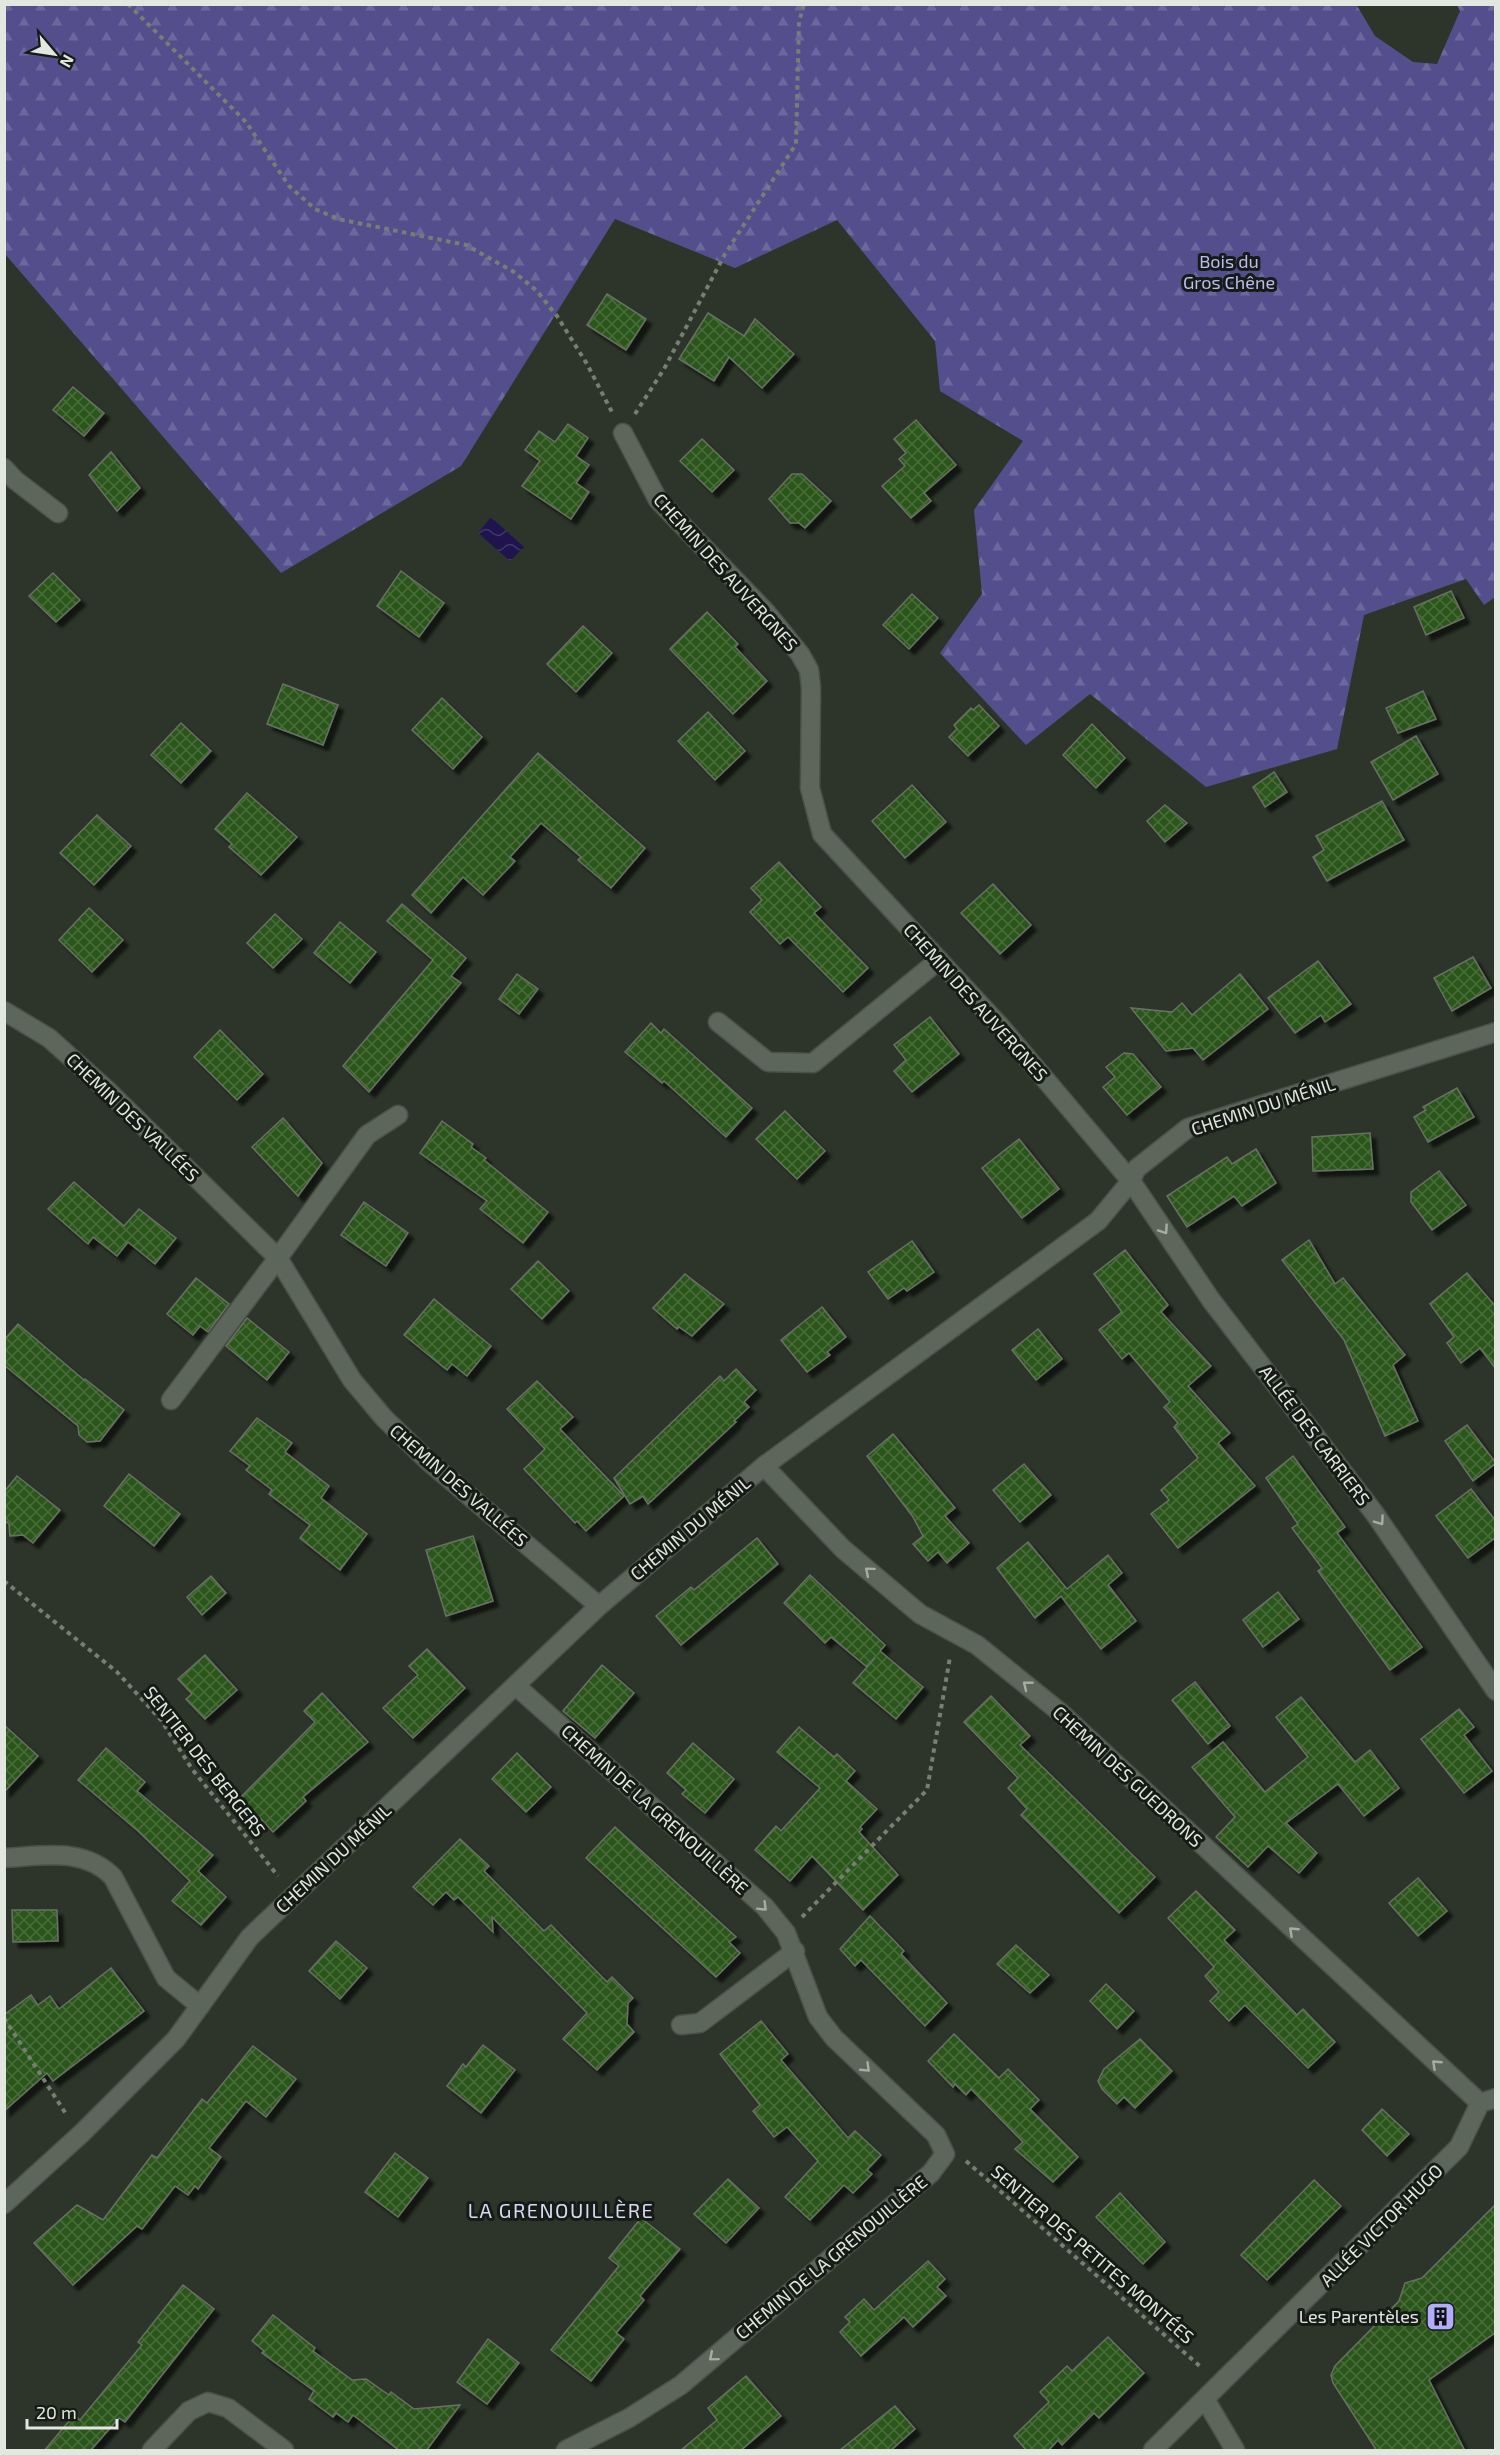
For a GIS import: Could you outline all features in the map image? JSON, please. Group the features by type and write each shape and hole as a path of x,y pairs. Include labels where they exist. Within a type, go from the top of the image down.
{"street":[{"name":"CHEMIN DES AUVERGNES","path":"623,433 658,500 766,612 800,654 809,670 812,688 810,788 822,834 1001,1027 1131,1181"},
{"path":"8,477 58,513"},
{"path":"718,1022 768,1062 813,1063 939,960"},
{"name":"CHEMIN DES VALLÉES","path":"4,1011 50,1038 278,1258 352,1380 384,1418 428,1461 599,1606"},
{"name":"CHEMIN DU MÉNIL","path":"4,2204 82,2133 176,2039 250,1937 599,1606 764,1466 1098,1221 1131,1181 1136,1169 1188,1128 1496,1032"},
{"path":"171,1400 367,1135 398,1115"},
{"name":"ALLÉE DES CARRIERS","path":"1131,1181 1211,1300 1375,1514 1496,1691"},
{"name":"CHEMIN DES GUEDRONS","path":"764,1466 843,1549 920,1614 977,1645 1061,1713 1488,2100"},
{"name":"CHEMIN DE LA GRENOUILLÈRE","path":"516,1686 765,1907 786,1933 795,1951 818,2017 834,2038 936,2135 945,2154 931,2173 681,2385 629,2418 566,2451"},
{"path":"4,1858 72,1855 89,1859 104,1867 114,1877 166,1978 200,2006"},
{"path":"681,2025 700,2024 795,1951"},
{"name":"ALLÉE VICTOR HUGO","path":"1154,2451 1459,2147 1488,2100"},
{"path":"1205,2399 1235,2451"},
{"path":"152,2451 189,2411 208,2402 228,2408 284,2451"}],"path":[{"path":"128,4 246,122 289,186 315,209 338,219 466,245 506,267 537,291 557,316 587,364 623,433 664,369 725,254 795,144 799,22 804,4"},
{"name":"SENTIER DES BERGERS","path":"4,1581 117,1672 161,1720 192,1769 294,1895"},
{"path":"786,1933 927,1790 956,1633"},
{"path":"4,2018 69,2119 82,2133"},
{"name":"SENTIER DES PETITES MONTÉES","path":"945,2154 961,2156 1220,2384"}],"green space":[{"name":"Bois du Gros Chêne","path":"1356,4 1375,36 1413,62 1437,64 1460,11 1457,5 1495,5 1495,597 1484,605 1466,579 1364,615 1337,749 1206,787 1090,694 1026,745 940,653 982,594 974,510 1023,441 940,391 935,341 837,220 735,268 615,219 461,466 281,573 5,254 5,5"}],"water":[{"path":"491,517 524,547 510,561 478,533"}],"building":[{"path":"607,294 646,319 626,350 587,325"},
{"path":"708,313 744,336 755,319 794,354 762,388 729,357 714,381 679,359"},
{"path":"73,387 104,413 84,436 53,410"},
{"path":"916,420 956,465 924,493 931,501 911,518 882,486 905,466 899,459 906,453 894,439"},
{"path":"568,424 588,438 576,456 589,465 576,483 589,492 571,519 522,486 540,461 525,450 539,431 555,442"},
{"path":"702,439 734,470 712,492 680,461"},
{"path":"111,452 140,488 117,511 89,475"},
{"path":"792,474 802,474 831,501 805,528 799,523 790,523 769,499"},
{"path":"401,571 444,603 419,637 377,606"},
{"path":"53,573 80,600 56,622 29,596"},
{"path":"1451,591 1464,618 1426,635 1414,607"},
{"path":"912,594 938,618 909,649 883,625"},
{"path":"707,612 738,644 735,647 767,681 733,714 670,649"},
{"path":"583,626 612,653 576,692 547,664"},
{"path":"283,684 338,705 323,745 267,724"},
{"path":"1423,691 1436,719 1398,733 1386,708"},
{"path":"442,698 482,737 453,769 412,730"},
{"path":"979,705 999,726 968,756 949,737 957,729 954,725 971,708 973,710"},
{"path":"708,712 745,751 715,780 678,741"},
{"path":"181,723 211,751 181,783 151,755"},
{"path":"1092,724 1125,758 1096,788 1063,755"},
{"path":"1416,736 1438,774 1393,800 1371,762"},
{"path":"538,753 645,848 611,888 578,860 581,857 541,823 510,857 515,861 483,895 463,877 431,913 412,895"},
{"path":"1274,772 1287,792 1265,807 1253,787"},
{"path":"912,785 946,822 905,858 872,821"},
{"path":"247,793 297,837 261,875 229,847 232,844 215,829"},
{"path":"1382,801 1404,840 1327,881 1313,857 1324,850 1316,836"},
{"path":"1165,805 1187,823 1165,842 1147,821"},
{"path":"97,815 131,846 94,885 60,853"},
{"path":"779,862 821,907 814,913 868,968 843,992 788,937 780,944 750,912 762,900 751,888"},
{"path":"993,884 1031,925 1000,954 961,913"},
{"path":"402,904 466,958 451,976 461,983 369,1092 343,1066 433,960 387,921"},
{"path":"89,908 123,940 92,972 59,940"},
{"path":"275,914 302,939 273,968 247,943"},
{"path":"340,922 376,952 350,983 314,953"},
{"path":"1473,957 1491,988 1452,1011 1434,978"},
{"path":"1318,961 1351,1004 1325,1022 1321,1015 1295,1033 1268,998"},
{"path":"517,974 538,989 519,1014 499,999"},
{"path":"1240,974 1268,1009 1203,1060 1193,1048 1166,1051 1131,1008 1172,1012 1182,1003 1192,1015"},
{"path":"930,1017 959,1054 912,1092 894,1071 906,1060 894,1045"},
{"path":"651,1023 661,1033 664,1029 752,1108 726,1137 664,1081 662,1083 625,1052"},
{"path":"220,1030 263,1074 237,1100 194,1057"},
{"path":"1124,1053 1133,1054 1161,1087 1127,1115 1103,1087 1115,1077 1106,1067"},
{"path":"1457,1088 1474,1117 1428,1142 1414,1117 1426,1110 1423,1107"},
{"path":"785,1111 825,1151 797,1179 756,1139"},
{"path":"283,1118 322,1163 298,1196 252,1147"},
{"path":"442,1121 473,1144 471,1147 486,1158 484,1160 548,1212 523,1243 480,1209 487,1201 420,1153"},
{"path":"1370,1133 1373,1169 1313,1171 1312,1137"},
{"path":"1019,1139 1059,1189 1022,1218 982,1168"},
{"path":"1256,1149 1276,1183 1242,1206 1234,1196 1187,1227 1167,1196 1227,1157 1232,1164"},
{"path":"1439,1171 1466,1205 1432,1230 1411,1202 1411,1192"},
{"path":"74,1182 124,1226 139,1209 176,1238 155,1264 128,1242 117,1256 93,1237 88,1244 48,1209"},
{"path":"364,1202 408,1233 386,1266 341,1235"},
{"path":"1309,1240 1335,1284 1343,1278 1405,1355 1393,1365 1418,1421 1385,1436 1344,1340 1282,1260"},
{"path":"912,1241 934,1272 907,1291 904,1288 888,1299 868,1272"},
{"path":"1125,1250 1168,1305 1161,1312 1211,1366 1188,1386 1230,1433 1218,1443 1255,1486 1178,1548 1151,1514 1169,1500 1161,1490 1198,1458 1174,1427 1178,1423 1164,1407 1170,1402 1129,1353 1122,1359 1099,1330 1122,1312 1094,1274"},
{"path":"538,1261 569,1291 542,1319 511,1289"},
{"path":"1467,1273 1496,1307 1496,1369 1480,1348 1461,1363 1447,1343 1454,1337 1430,1304"},
{"path":"685,1274 724,1304 692,1336 679,1327 677,1329 653,1308"},
{"path":"196,1278 229,1304 208,1332 200,1326 193,1335 167,1314"},
{"path":"434,1299 491,1346 467,1376 452,1364 447,1370 404,1335"},
{"path":"822,1307 846,1337 827,1352 830,1355 807,1372 781,1340"},
{"path":"247,1318 289,1352 267,1380 226,1346"},
{"path":"18,1324 84,1380 124,1410 100,1441 87,1442 79,1435 78,1426 4,1365 4,1340"},
{"path":"1038,1329 1062,1359 1036,1380 1012,1350"},
{"path":"736,1369 756,1390 744,1402 749,1407 734,1421 736,1422 648,1504 643,1496 630,1504 614,1478 720,1376 724,1381"},
{"path":"537,1381 573,1417 560,1429 624,1496 586,1531 577,1521 575,1523 524,1469 545,1449 507,1409"},
{"path":"257,1418 292,1443 285,1452 329,1486 321,1498 367,1534 340,1570 300,1538 310,1525 269,1494 272,1490 246,1470 250,1466 230,1451"},
{"path":"1467,1425 1496,1463 1473,1481 1445,1441"},
{"path":"893,1434 955,1508 945,1516 969,1543 947,1563 938,1552 928,1561 913,1544 923,1536 913,1517 867,1456"},
{"path":"1293,1456 1345,1527 1337,1533 1422,1647 1390,1670 1318,1571 1322,1568 1292,1528 1298,1524 1266,1478"},
{"path":"1024,1464 1051,1495 1020,1522 993,1490"},
{"path":"129,1474 180,1514 154,1546 104,1506"},
{"path":"17,1476 60,1510 33,1543 23,1535 10,1536 9,1524 4,1520 4,1492"},
{"path":"1471,1489 1496,1521 1496,1537 1468,1558 1436,1516"},
{"path":"473,1536 493,1601 446,1616 426,1550"},
{"path":"757,1538 778,1564 681,1645 656,1616 691,1587 694,1590"},
{"path":"1028,1542 1067,1589 1108,1555 1122,1573 1108,1585 1136,1621 1101,1649 1061,1596 1035,1618 997,1568"},
{"path":"810,1575 885,1645 880,1651 923,1687 896,1719 853,1683 875,1658 867,1667 831,1637 825,1643 784,1603"},
{"path":"211,1576 226,1593 202,1615 187,1597"},
{"path":"1278,1592 1299,1619 1263,1647 1243,1620"},
{"path":"427,1649 465,1688 413,1738 383,1708 418,1675 409,1666"},
{"path":"205,1655 237,1690 205,1719 186,1699 192,1694 178,1679"},
{"path":"602,1665 634,1693 595,1738 563,1711"},
{"path":"1195,1682 1230,1726 1208,1744 1172,1700"},
{"path":"322,1693 368,1742 303,1797 306,1801 273,1832 241,1797 315,1722 304,1711"},
{"path":"991,1696 1030,1736 1020,1745 1155,1877 1119,1913 1021,1815 1027,1809 1008,1788 1018,1778 964,1722"},
{"path":"1301,1697 1355,1762 1370,1750 1399,1788 1364,1816 1338,1784 1286,1823 1317,1853 1299,1873 1268,1846 1248,1867 1216,1837 1235,1817 1192,1767 1223,1742 1265,1792 1308,1757 1276,1717"},
{"path":"1459,1709 1474,1727 1464,1735 1492,1771 1464,1793 1421,1739"},
{"path":"4,1725 38,1756 4,1792"},
{"path":"799,1727 834,1757 837,1754 855,1771 846,1781 877,1809 860,1827 862,1829 859,1832 898,1875 863,1910 812,1856 790,1881 755,1850 776,1826 781,1831 820,1788 777,1752"},
{"path":"693,1743 734,1779 705,1813 682,1794 686,1790 667,1773"},
{"path":"106,1748 145,1782 137,1791 213,1855 198,1871 226,1897 201,1925 172,1901 190,1881 138,1831 78,1780"},
{"path":"517,1753 551,1787 526,1812 492,1779"},
{"path":"615,1827 736,1937 729,1942 740,1953 716,1977 586,1858"},
{"path":"460,1839 489,1866 484,1871 544,1931 551,1925 607,1982 612,1977 633,1998 628,2003 627,2024 634,2032 597,2070 563,2039 587,2013 492,1917 493,1932 458,1897 454,1900 446,1892 433,1905 413,1887"},
{"path":"1418,1878 1447,1911 1418,1936 1389,1903"},
{"path":"1196,1891 1235,1930 1224,1940 1297,2015 1303,2009 1335,2042 1308,2068 1245,2005 1229,2021 1210,2001 1219,1992 1205,1976 1214,1967 1168,1918"},
{"path":"12,1910 57,1910 58,1941 13,1942"},
{"path":"870,1916 904,1951 901,1954 947,2003 925,2026 861,1960 855,1966 840,1949"},
{"path":"336,1941 367,1968 340,1999 309,1971"},
{"path":"1016,1945 1049,1975 1030,1993 997,1964"},
{"path":"111,1968 144,2011 53,2081 47,2073 4,2111 4,2015 31,1995 38,2005 50,1996 59,2009"},
{"path":"1106,1984 1134,2011 1117,2029 1090,2001"},
{"path":"761,2021 788,2054 781,2060 848,2138 855,2131 881,2155 867,2170 872,2174 853,2193 844,2185 810,2220 785,2197 818,2161 787,2127 774,2137 753,2111 760,2105 720,2054"},
{"path":"954,2034 999,2078 1008,2069 1039,2100 1030,2109 1078,2157 1053,2182 1015,2149 1023,2142 971,2089 966,2095 955,2084 953,2087 928,2061"},
{"path":"1140,2039 1172,2071 1135,2108 1124,2097 1117,2104 1102,2089 1098,2081 1104,2069"},
{"path":"483,2045 515,2070 481,2113 447,2086 463,2064 466,2067"},
{"path":"253,2046 296,2079 266,2117 246,2101 209,2148 221,2157 198,2189 195,2186 188,2195 175,2186 142,2229 137,2226 73,2285 34,2243 77,2205 103,2220 152,2155 157,2158 202,2099 207,2103"},
{"path":"1382,2109 1409,2134 1387,2156 1362,2130"},
{"path":"395,2153 428,2178 398,2217 365,2192"},
{"path":"728,2179 759,2208 726,2243 694,2214"},
{"path":"1314,2180 1341,2206 1267,2280 1241,2255"},
{"path":"1120,2193 1165,2242 1143,2264 1096,2217"},
{"name":"Les Parentèles","path":"1496,2204 1496,2332 1429,2380 1465,2451 1377,2451 1333,2383 1331,2375 1335,2366 1399,2301 1405,2283 1422,2278"},
{"path":"641,2218 680,2249 640,2296 644,2300 616,2333 624,2339 591,2381 551,2350 619,2266 609,2258"},
{"path":"928,2261 945,2279 937,2287 946,2296 913,2327 904,2317 861,2356 840,2332 850,2322 845,2317 864,2299 874,2310"},
{"path":"183,2285 214,2309 125,2422 119,2418 90,2451 44,2451 74,2415 80,2420 142,2345 138,2342"},
{"path":"273,2315 315,2348 313,2351 352,2380 366,2379 389,2395 391,2392 414,2409 460,2405 426,2451 400,2451 353,2415 348,2422 336,2413 333,2417 309,2399 314,2391 262,2353 264,2351 252,2341"},
{"path":"1108,2337 1144,2373 1099,2418 1094,2413 1062,2445 1058,2440 1048,2451 1027,2451 1014,2436 1049,2402 1040,2392 1067,2366 1072,2371"},
{"path":"488,2339 519,2363 487,2404 457,2382"},
{"path":"746,2376 781,2416 740,2451 680,2451 717,2420 708,2408"},
{"path":"895,2406 915,2429 890,2451 839,2451"}],"place":[{"name":"Les Parentèles","path":"1440,2316"}],"district":[{"name":"LA GRENOUILLÈRE","path":"561,2210"}]}
